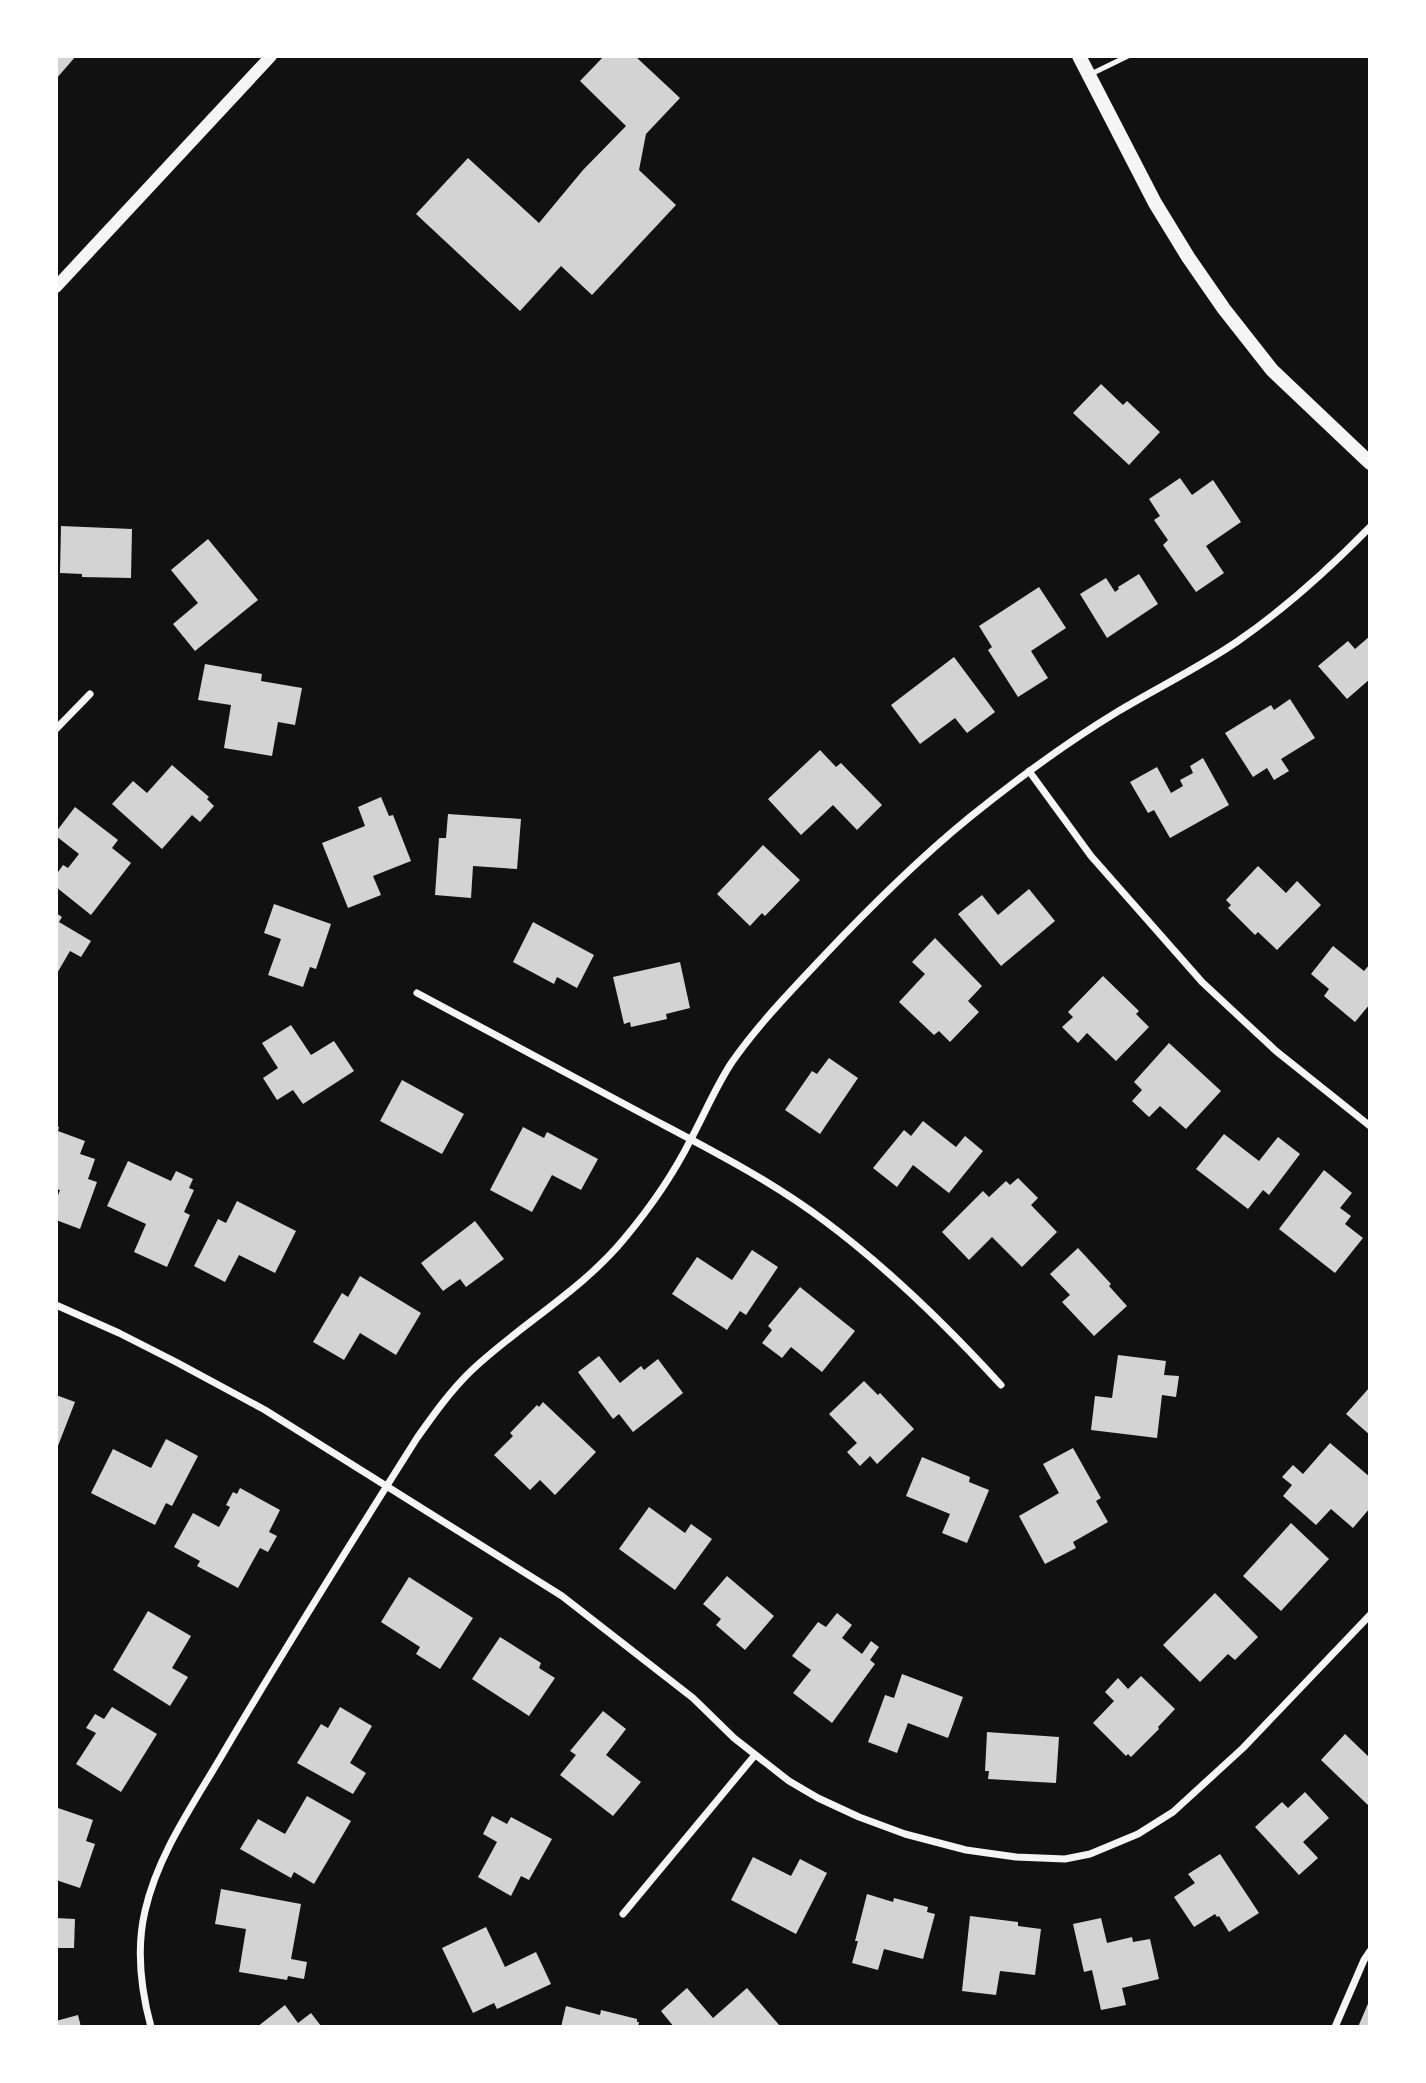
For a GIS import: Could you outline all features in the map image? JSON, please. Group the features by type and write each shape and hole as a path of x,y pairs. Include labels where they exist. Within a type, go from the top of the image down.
{"main road":[{"path":"1079,56 1168,225 1224,309 1272,370 1370,463"}],"street":[{"path":"56,287 271,56"},
{"path":"151,2027 143,1992 141,1940 144,1913 155,1876 172,1841 284,1651 425,1427 466,1377 494,1351 588,1276 624,1240 664,1188 730,1066 776,1005 912,867 970,817 1030,771 1116,713 1237,642 1301,594 1370,527"},
{"path":"56,729 90,694"},
{"path":"1030,771 1090,856 1202,982 1276,1051 1370,1126"},
{"path":"417,993 763,1180 834,1228 919,1301 1001,1385"},
{"path":"56,1305 119,1333 265,1410 562,1596 692,1698 715,1721 789,1781 859,1817 929,1841 966,1850 1016,1857 1065,1859 1090,1854 1138,1834 1173,1812 1243,1748 1370,1615"},
{"path":"623,1914 755,1755"},
{"path":"1335,2027 1370,1951"}],"lane":[{"path":"1089,75 1128,56"}],"building":[{"path":"56,56 76,56 56,79"},
{"path":"604,56 635,56 680,98 646,134 639,170 676,205 592,295 561,266 520,311 416,214 468,158 539,223 583,170 626,126 580,81"},
{"path":"1101,384 1123,405 1127,401 1160,432 1129,465 1073,413"},
{"path":"1180,478 1192,495 1213,480 1241,522 1206,546 1224,573 1196,592 1163,545 1168,540 1154,520 1160,516 1149,499"},
{"path":"61,526 132,529 131,578 82,577 82,574 60,573"},
{"path":"208,539 258,600 195,651 173,624 198,603 171,570"},
{"path":"1139,574 1158,604 1107,638 1080,594 1106,578 1115,592 1118,587"},
{"path":"1039,587 1066,628 1031,651 1048,678 1018,697 988,650 992,647 979,626"},
{"path":"1370,636 1370,679 1347,699 1318,666 1348,641 1355,649"},
{"path":"954,657 995,712 967,733 955,718 920,744 891,705"},
{"path":"205,664 262,674 261,681 302,688 295,725 278,722 272,756 224,748 231,705 198,700"},
{"path":"1290,699 1315,738 1281,759 1289,771 1274,780 1267,768 1253,777 1225,733 1271,705 1274,710"},
{"path":"820,750 836,767 841,763 882,805 857,830 833,805 801,835 768,799"},
{"path":"1203,758 1229,805 1170,838 1154,810 1148,813 1130,782 1157,767 1171,793 1183,786 1180,780 1193,773 1190,766"},
{"path":"172,765 209,797 207,799 214,806 200,822 192,815 162,849 112,804 133,781 147,793"},
{"path":"381,797 389,816 393,815 411,861 373,876 381,895 348,908 322,843 365,826 358,807"},
{"path":"75,807 118,840 112,848 131,863 91,915 56,887 56,875 63,865 68,868 79,854 56,836 56,832"},
{"path":"448,814 521,819 517,869 473,866 471,898 435,895 439,838 446,838"},
{"path":"763,845 800,880 765,916 762,913 750,926 717,894"},
{"path":"1258,866 1286,893 1297,881 1321,905 1277,950 1258,932 1255,935 1228,908 1231,905 1226,900"},
{"path":"1029,889 1055,921 1001,966 958,914 982,895 998,915"},
{"path":"274,904 331,924 316,969 310,967 303,987 268,975 281,939 264,933"},
{"path":"56,913 62,917 59,922 91,941 81,957 70,951 56,975"},
{"path":"533,922 594,955 577,988 557,977 554,984 513,962"},
{"path":"935,938 982,986 968,1001 979,1012 950,1042 939,1031 934,1035 899,1002 925,974 912,962"},
{"path":"1333,946 1364,971 1370,964 1370,1004 1355,1022 1324,996 1329,989 1311,974"},
{"path":"680,962 690,1008 666,1014 667,1019 631,1027 630,1022 624,1024 613,977"},
{"path":"1103,976 1139,1011 1136,1014 1149,1027 1116,1061 1087,1033 1078,1043 1062,1027 1073,1017 1068,1012"},
{"path":"291,1025 311,1055 334,1041 354,1071 303,1104 293,1090 277,1100 263,1078 278,1068 262,1043"},
{"path":"1169,1043 1221,1091 1186,1129 1160,1106 1149,1117 1132,1101 1142,1090 1134,1082"},
{"path":"829,1058 858,1078 820,1134 785,1110 812,1071 817,1074"},
{"path":"402,1080 464,1114 442,1154 380,1121"},
{"path":"923,1121 956,1147 965,1136 983,1151 949,1193 913,1165 897,1187 873,1168 904,1130 911,1136"},
{"path":"56,1126 59,1127 58,1131 85,1141 80,1154 95,1159 88,1179 97,1182 80,1229 56,1220 56,1200 60,1190 56,1189"},
{"path":"523,1127 544,1138 547,1132 598,1159 581,1190 552,1175 532,1212 490,1190"},
{"path":"1224,1134 1259,1161 1278,1137 1300,1154 1269,1195 1263,1190 1248,1209 1196,1169"},
{"path":"128,1161 171,1181 176,1171 193,1179 189,1188 194,1190 184,1212 190,1215 167,1267 134,1252 146,1224 107,1206"},
{"path":"1324,1170 1352,1193 1340,1208 1351,1216 1345,1224 1363,1238 1335,1273 1279,1229"},
{"path":"1018,1178 1038,1198 1031,1205 1057,1232 1022,1267 992,1237 969,1260 942,1232 983,1191 989,1197 1006,1181 1010,1185"},
{"path":"237,1201 296,1231 275,1273 239,1255 225,1282 194,1266 218,1219 226,1223"},
{"path":"475,1221 504,1259 466,1287 460,1279 443,1291 421,1263"},
{"path":"1078,1248 1127,1306 1094,1336 1062,1302 1070,1295 1050,1274"},
{"path":"752,1250 778,1267 746,1315 740,1311 727,1330 672,1294 697,1257 732,1280"},
{"path":"360,1276 421,1313 396,1355 360,1333 344,1360 313,1342 342,1293 348,1297"},
{"path":"800,1287 855,1331 822,1372 791,1347 782,1358 762,1343 772,1330 768,1326"},
{"path":"1118,1355 1166,1361 1164,1375 1179,1376 1176,1397 1162,1395 1157,1438 1091,1430 1095,1396 1112,1398"},
{"path":"599,1356 620,1383 641,1366 644,1370 658,1359 683,1393 633,1432 619,1414 613,1419 578,1372"},
{"path":"864,1381 878,1395 880,1393 914,1429 877,1464 870,1456 860,1466 847,1452 857,1443 829,1414"},
{"path":"1370,1387 1370,1435 1346,1414"},
{"path":"56,1395 75,1402 56,1451"},
{"path":"543,1402 596,1452 555,1495 540,1480 530,1490 494,1455 513,1436 510,1433"},
{"path":"166,1439 198,1456 172,1506 166,1503 155,1525 91,1493 113,1449 151,1468"},
{"path":"1330,1443 1370,1477 1370,1508 1353,1528 1331,1509 1316,1525 1283,1496 1292,1485 1282,1477 1293,1465 1303,1474"},
{"path":"1073,1448 1101,1498 1096,1501 1108,1522 1073,1542 1076,1548 1045,1564 1019,1516 1059,1493 1043,1464"},
{"path":"922,1457 970,1477 969,1482 989,1490 967,1543 942,1533 950,1514 906,1496"},
{"path":"240,1488 280,1510 269,1532 277,1536 268,1552 260,1548 238,1588 197,1566 200,1561 174,1547 193,1513 219,1527 230,1507 226,1505 233,1492 237,1494"},
{"path":"649,1507 685,1533 691,1524 712,1539 675,1590 619,1549"},
{"path":"1291,1523 1329,1559 1281,1611 1243,1576"},
{"path":"727,1576 774,1616 745,1650 716,1625 721,1619 703,1604"},
{"path":"409,1577 473,1618 440,1669 416,1654 420,1647 381,1622"},
{"path":"1215,1593 1258,1637 1235,1660 1228,1654 1200,1682 1163,1645"},
{"path":"148,1611 191,1636 172,1668 188,1677 170,1706 113,1670"},
{"path":"837,1613 852,1625 842,1638 862,1654 871,1641 879,1647 870,1660 875,1664 832,1723 793,1693 811,1670 792,1656 818,1622 826,1627"},
{"path":"500,1637 541,1663 539,1668 555,1678 529,1716 472,1679"},
{"path":"902,1674 963,1697 948,1738 908,1723 897,1753 868,1742 885,1695 894,1698"},
{"path":"1141,1676 1175,1709 1131,1757 1128,1754 1126,1756 1093,1723 1114,1701 1105,1692 1118,1678 1128,1689"},
{"path":"112,1707 157,1734 121,1792 76,1764 96,1733 86,1728 95,1714 104,1719"},
{"path":"340,1707 372,1726 350,1763 366,1773 353,1794 297,1763 321,1724 328,1728"},
{"path":"603,1711 626,1729 606,1755 641,1782 613,1816 560,1775 576,1755 570,1751"},
{"path":"987,1732 1059,1737 1056,1783 988,1779 989,1771 985,1771"},
{"path":"1345,1734 1370,1758 1370,1807 1321,1760"},
{"path":"1305,1792 1329,1818 1303,1842 1318,1858 1299,1875 1255,1827 1282,1802 1288,1808"},
{"path":"307,1796 351,1821 314,1884 294,1872 291,1878 240,1849 258,1819 285,1834"},
{"path":"58,1808 93,1820 86,1841 95,1844 80,1888 56,1880"},
{"path":"492,1816 507,1824 511,1817 552,1839 529,1880 521,1876 511,1896 478,1877 497,1842 483,1834"},
{"path":"1220,1854 1259,1913 1229,1932 1215,1914 1194,1927 1174,1897 1195,1883 1188,1874"},
{"path":"753,1857 791,1876 800,1859 827,1873 796,1934 731,1900"},
{"path":"221,1889 301,1904 291,1959 307,1962 304,1979 288,1976 287,1980 239,1972 246,1929 215,1924"},
{"path":"867,1894 893,1902 894,1898 928,1907 927,1912 935,1914 923,1959 884,1949 878,1970 852,1963"},
{"path":"970,1916 1018,1922 1018,1926 1041,1929 1035,1975 1000,1971 996,1995 962,1991"},
{"path":"56,1918 75,1919 74,1948 56,1948"},
{"path":"1101,1918 1107,1943 1132,1937 1133,1942 1150,1939 1159,1979 1122,1988 1126,2005 1101,2010 1092,1970 1084,1972 1073,1924"},
{"path":"486,1927 505,1967 536,1952 551,1984 497,2009 494,2003 473,2013 442,1948"},
{"path":"687,1988 713,2018 747,1988 780,2026 674,2027 661,2011"},
{"path":"1370,1999 1370,2027 1358,2027"},
{"path":"285,2005 298,2023 311,2013 321,2026 257,2027"},
{"path":"566,2006 600,2015 601,2010 637,2019 638,2027 561,2027"},
{"path":"78,2015 81,2027 56,2027 56,2021"}]}
